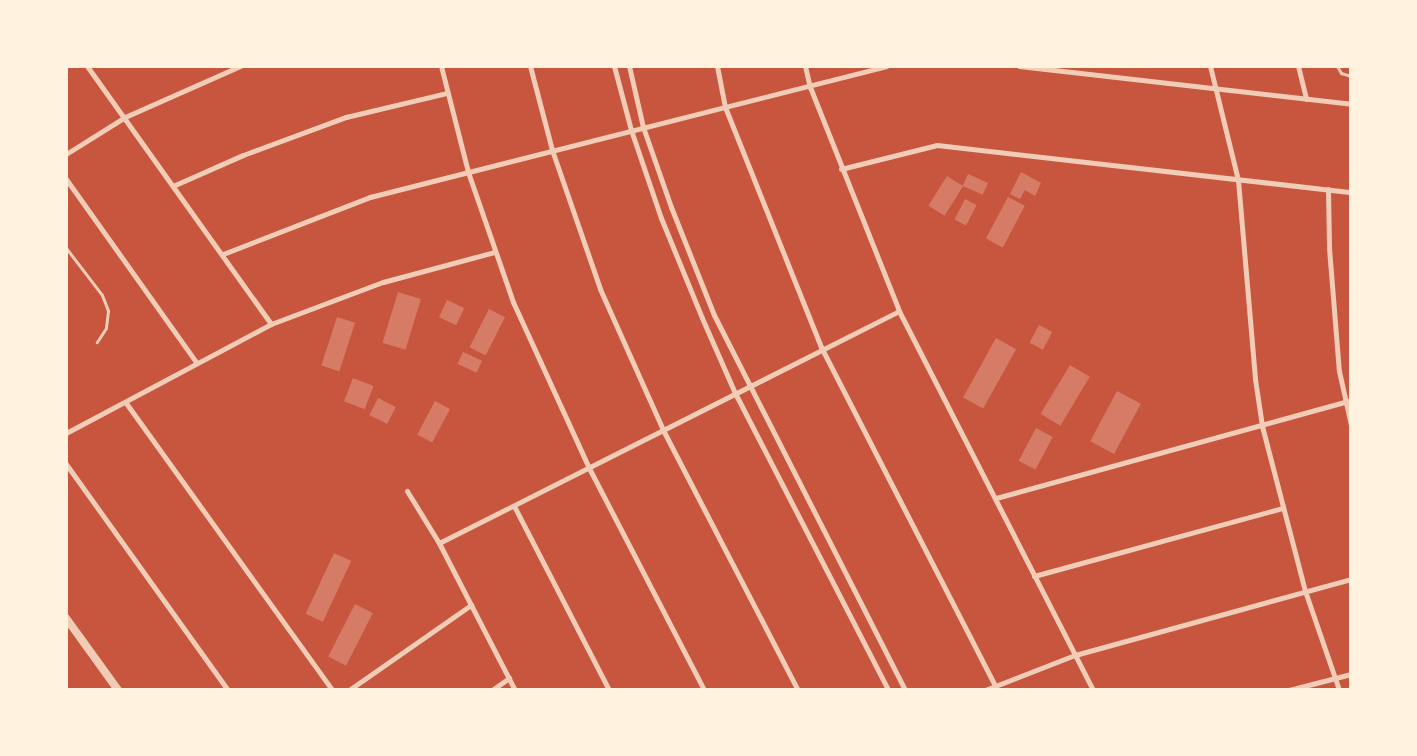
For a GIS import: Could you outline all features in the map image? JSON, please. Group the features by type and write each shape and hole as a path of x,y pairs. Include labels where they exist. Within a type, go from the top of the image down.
{"street":[{"path":"87,66 175,186 271,324"},
{"path":"66,154 125,117 240,66"},
{"path":"441,66 468,172 494,252 540,364 589,468 704,690"},
{"path":"530,66 552,150 600,289 663,430 798,690"},
{"path":"614,66 630,130 661,218 735,393 888,690"},
{"path":"629,66 643,127 714,315 905,690"},
{"path":"717,66 725,107 821,347 995,686"},
{"path":"806,66 810,87 841,169 899,311 1094,690"},
{"path":"223,254 370,197 887,66"},
{"path":"1019,66 1351,104"},
{"path":"1210,66 1238,180 1255,379 1262,426 1305,591 1339,690"},
{"path":"1298,66 1306,99"},
{"path":"175,186 243,155 346,117 447,93"},
{"path":"841,169 937,145 1351,192"},
{"path":"66,179 196,362"},
{"path":"1328,189 1329,248 1351,425"},
{"path":"66,433 126,403 196,362 271,324 383,282 494,252"},
{"path":"439,543 749,387 821,347 899,311"},
{"path":"996,498 1348,401"},
{"path":"126,403 332,690"},
{"path":"66,464 228,690"},
{"path":"407,491 439,543 515,690"},
{"path":"514,506 609,690"},
{"path":"1034,576 1282,508"},
{"path":"985,690 1075,655 1351,579"},
{"path":"349,690 471,605"},
{"path":"66,618 118,690"},
{"path":"1289,690 1351,674"},
{"path":"492,690 509,678"}],"lane":[{"path":"1337,66 1341,73 1351,76"},
{"path":"67,250 102,295 108,311 106,328 97,342"}],"building":[{"path":"1021,172 1041,183 1035,196 1025,190 1020,199 1010,194"},
{"path":"968,174 988,183 983,195 963,186"},
{"path":"947,176 963,186 945,216 928,206"},
{"path":"1008,197 1025,206 1003,247 986,238"},
{"path":"965,199 977,205 966,225 955,219"},
{"path":"398,292 421,299 405,350 383,343"},
{"path":"447,300 464,308 456,325 439,317"},
{"path":"489,309 505,317 486,355 469,347"},
{"path":"337,317 355,323 339,371 321,366"},
{"path":"1039,325 1052,332 1043,350 1030,343"},
{"path":"996,338 1016,349 983,409 963,397"},
{"path":"463,352 482,361 477,373 458,364"},
{"path":"1070,365 1090,377 1060,426 1041,414"},
{"path":"353,378 374,386 365,409 344,401"},
{"path":"1117,391 1141,404 1114,454 1090,441"},
{"path":"378,398 396,407 387,424 369,415"},
{"path":"435,401 450,409 432,443 417,435"},
{"path":"1036,428 1053,437 1035,470 1019,461"},
{"path":"334,553 351,561 323,622 306,614"},
{"path":"355,604 373,613 346,666 328,657"}]}
